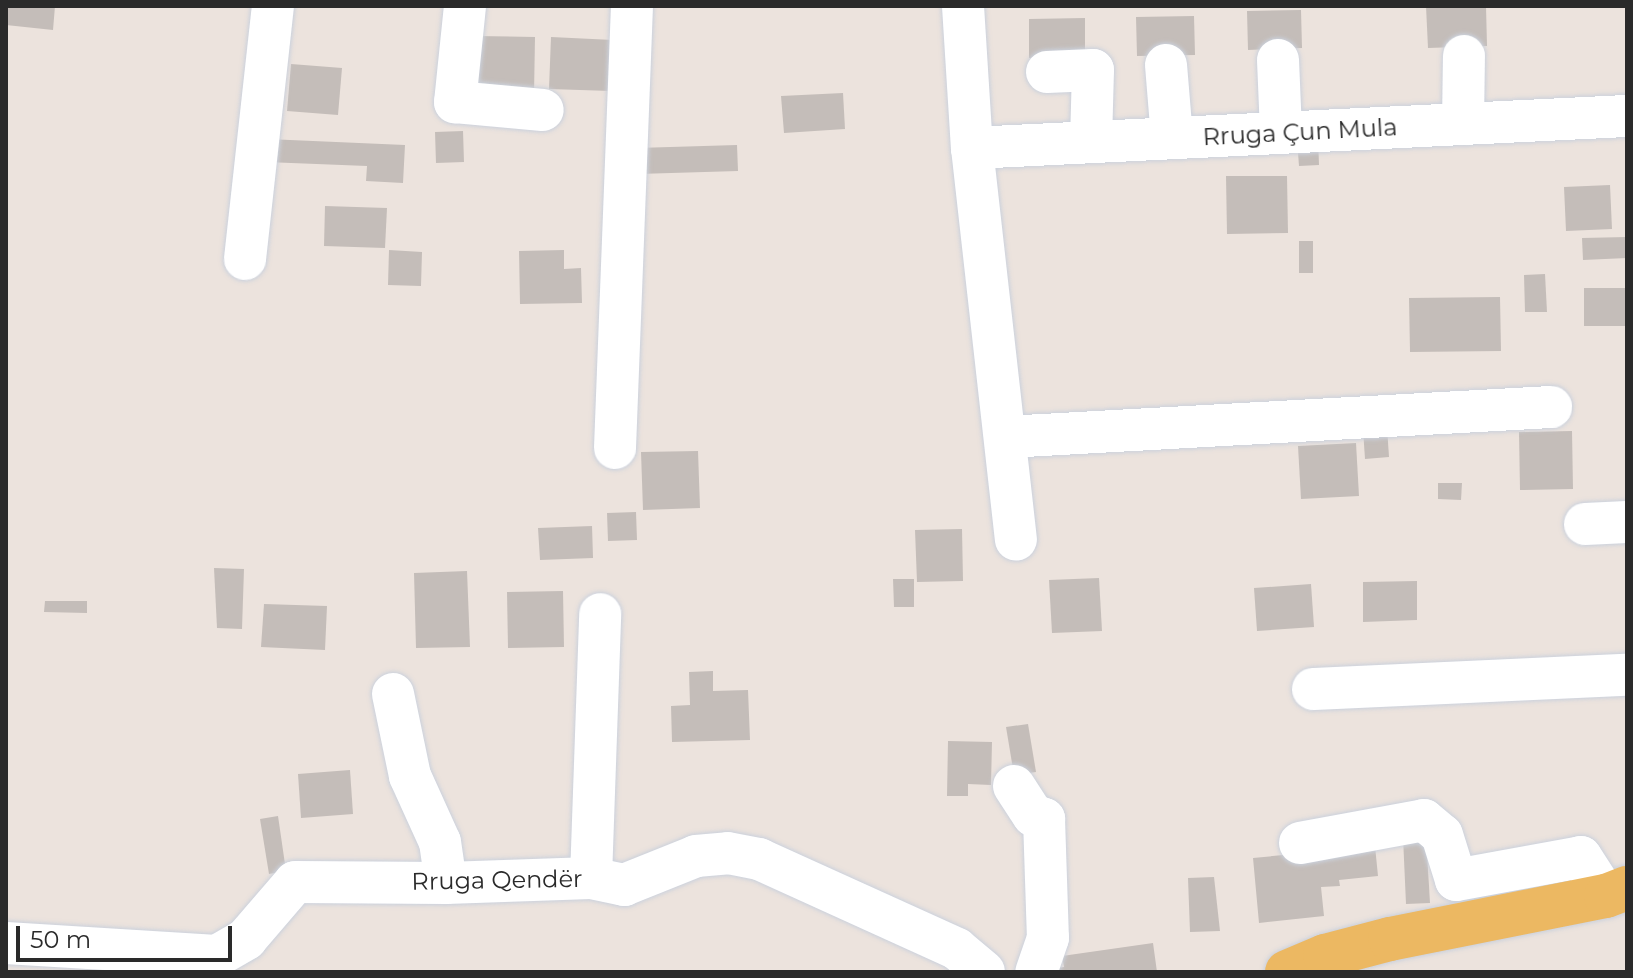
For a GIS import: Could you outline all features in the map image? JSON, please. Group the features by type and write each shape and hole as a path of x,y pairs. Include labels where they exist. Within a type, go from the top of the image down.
{"main road":[{"path":"1287,972 1325,956 1390,939 1617,892"}],"street":[{"path":"245,259 273,6"},
{"path":"279,115 290,6"},
{"path":"465,6 455,102 543,110"},
{"path":"615,448 632,6"},
{"path":"963,6 972,148 1016,540"},
{"path":"1463,124 1464,56"},
{"path":"1278,60 1281,133"},
{"path":"1166,65 1172,138"},
{"path":"1047,72 1093,70 1091,142"},
{"name":"Rruga Çun Mula","path":"972,148 1627,116"},
{"path":"1006,437 1551,407"},
{"path":"1585,524 1627,522"},
{"path":"591,878 600,614"},
{"path":"1313,689 1627,675"},
{"path":"393,694 410,776 440,842 446,883"},
{"path":"1014,786 1033,815 1044,819 1048,938 1036,972"},
{"path":"1300,843 1424,820 1442,835 1456,880 1581,857 1617,892"},
{"name":"Rruga Qendër","path":"6,943 217,956 246,939 295,882 446,883 591,878 624,885 696,856 728,853 759,859 957,949 984,972"}],"building":[{"path":"6,6 55,6 53,30 6,25"},
{"path":"1426,6 1486,6 1487,46 1428,48"},
{"path":"1301,10 1302,48 1248,50 1247,11"},
{"path":"1194,16 1195,55 1137,56 1136,17"},
{"path":"1085,18 1085,58 1029,58 1029,19"},
{"path":"474,36 535,37 534,94 473,93"},
{"path":"551,37 613,40 611,91 549,89"},
{"path":"291,64 342,68 338,115 287,111"},
{"path":"843,93 845,129 784,133 781,96"},
{"path":"463,131 464,162 436,163 435,132"},
{"path":"1318,138 1319,165 1299,166 1297,139"},
{"path":"267,139 405,145 403,183 366,181 367,166 266,162"},
{"path":"737,145 738,171 638,174 637,148"},
{"path":"1226,176 1287,176 1288,233 1227,234"},
{"path":"1610,185 1612,229 1566,231 1564,187"},
{"path":"325,206 387,208 385,248 324,246"},
{"path":"1627,237 1627,258 1583,260 1582,238"},
{"path":"1299,241 1313,241 1313,273 1299,273"},
{"path":"389,250 422,252 421,286 388,285"},
{"path":"564,250 564,269 581,268 582,303 520,304 519,251"},
{"path":"1545,274 1547,312 1525,312 1524,275"},
{"path":"1584,288 1627,288 1627,326 1584,326"},
{"path":"1500,297 1501,351 1410,352 1409,298"},
{"path":"1387,427 1389,457 1365,459 1363,429"},
{"path":"1572,431 1573,489 1520,490 1519,432"},
{"path":"1356,443 1359,496 1301,499 1298,446"},
{"path":"698,451 700,508 643,510 641,452"},
{"path":"1438,483 1462,483 1461,500 1438,499"},
{"path":"636,512 637,540 608,541 607,513"},
{"path":"592,526 593,558 540,560 538,528"},
{"path":"962,529 963,581 917,582 915,530"},
{"path":"214,568 244,569 242,629 217,628"},
{"path":"467,571 470,647 416,648 414,573"},
{"path":"1099,578 1102,631 1052,633 1049,580"},
{"path":"893,579 914,579 914,607 894,607"},
{"path":"1417,581 1417,620 1363,622 1363,582"},
{"path":"1311,584 1314,627 1257,631 1254,588"},
{"path":"563,591 564,647 508,648 507,592"},
{"path":"45,601 87,601 87,613 44,612"},
{"path":"264,604 327,606 325,650 261,647"},
{"path":"713,671 713,691 748,690 750,740 672,742 671,706 690,705 689,672"},
{"path":"1028,724 1036,772 1014,775 1006,727"},
{"path":"948,741 992,742 991,785 968,784 968,796 947,796"},
{"path":"350,770 353,814 301,818 298,774"},
{"path":"278,816 286,871 269,874 260,819"},
{"path":"1426,836 1430,903 1406,904 1403,837"},
{"path":"1375,846 1378,876 1339,880 1340,886 1321,887 1324,916 1259,923 1253,858"},
{"path":"1214,877 1220,931 1190,932 1188,878"},
{"path":"1153,943 1157,972 1051,972 1051,969 1064,967 1062,956"}]}
